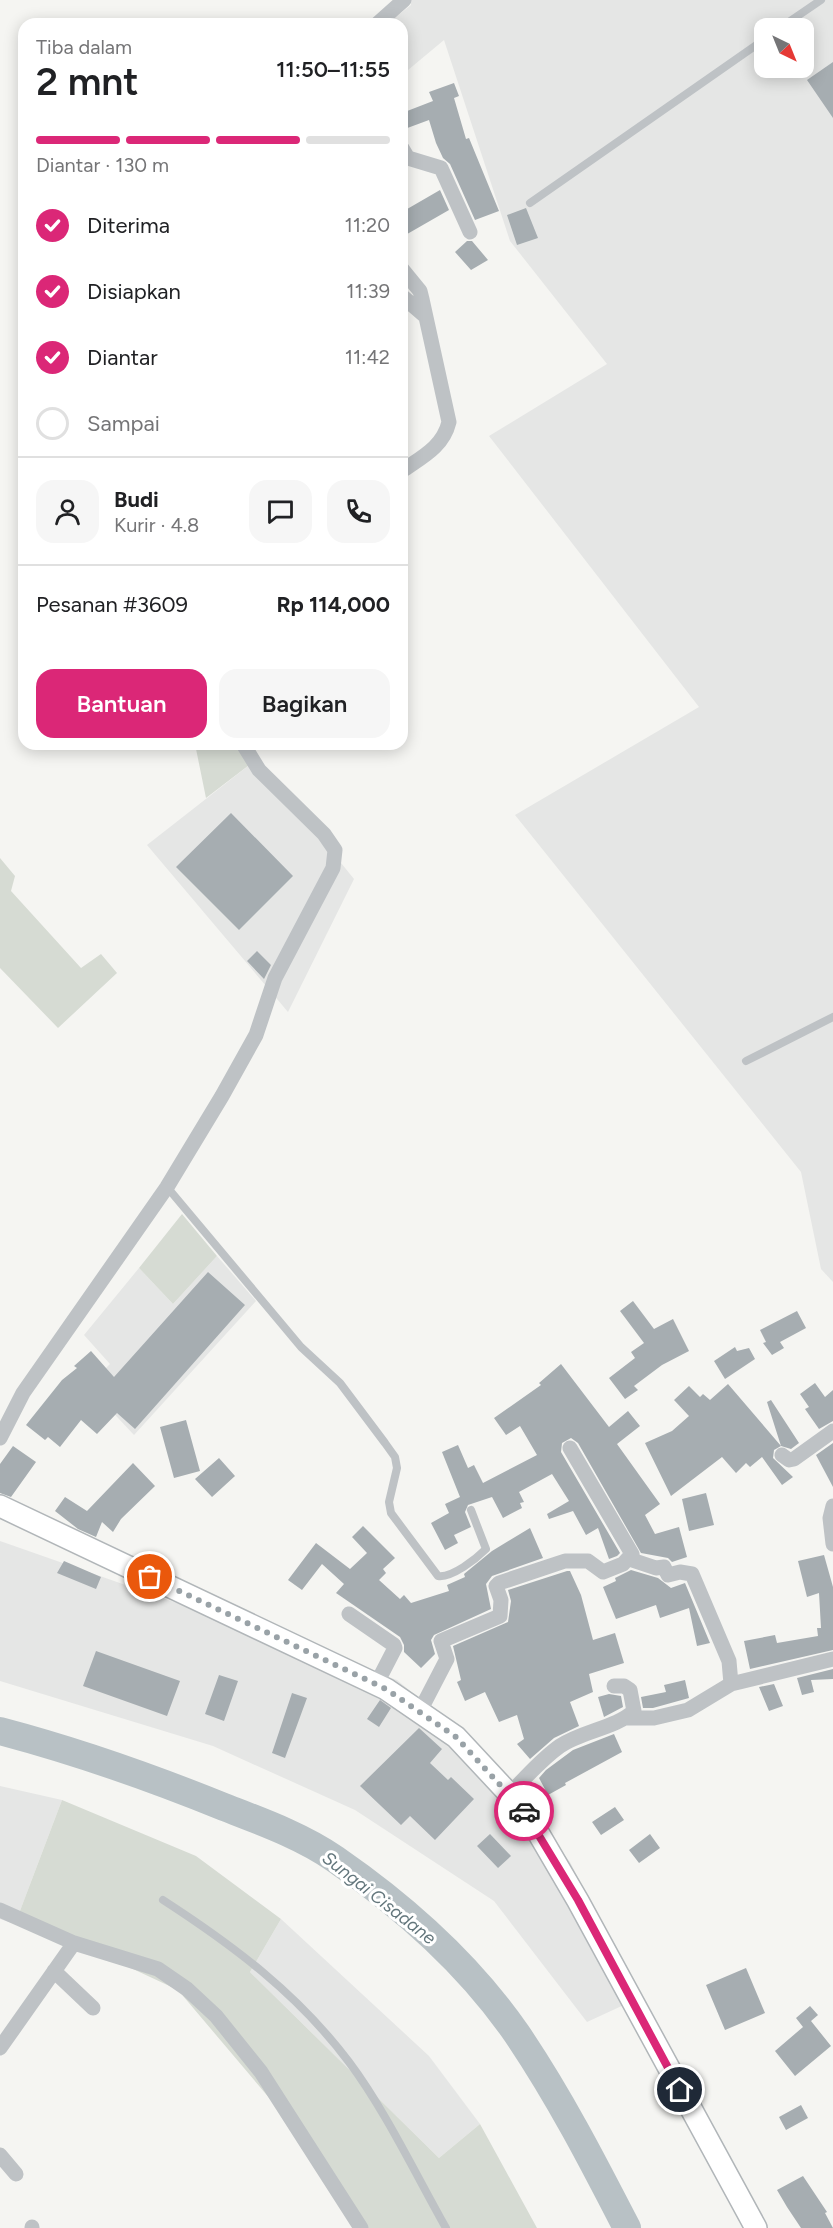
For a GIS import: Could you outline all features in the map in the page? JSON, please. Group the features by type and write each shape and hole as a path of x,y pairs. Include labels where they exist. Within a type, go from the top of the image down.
{"street":[{"path":"384,18 404,0"},
{"path":"408,157 441,168 470,232"},
{"path":"408,276 420,291 448,422 446,436 433,450 408,467"},
{"path":"408,301 424,315"},
{"path":"0,1438 23,1393 167,1187 256,1035 275,978 333,868 335,850 324,834 259,770 247,750"},
{"path":"782,1455 789,1460 794,1459 833,1431"},
{"path":"422,1707 447,1659 441,1641 443,1638 500,1616 501,1600 496,1586 499,1583 565,1561 588,1561 603,1572 623,1564 632,1554 570,1448"},
{"path":"0,1506 383,1683 422,1707 456,1737 512,1792 526,1812 578,1900 756,2228"},
{"path":"832,1539 830,1518 833,1506"},
{"path":"629,1559 656,1568 664,1567 668,1575 680,1572 692,1574 729,1661 731,1684"},
{"path":"350,1614 394,1645 383,1683"},
{"path":"512,1792 528,1773 560,1746 594,1729 627,1718 654,1718 688,1710 731,1684 833,1659"},
{"path":"614,1686 624,1686 630,1690 634,1711 627,1718"},
{"path":"0,1910 74,1943 158,1969 187,1989 216,2016 261,2072 361,2228"},
{"path":"0,2048 74,1943"},
{"path":"54,1971 93,2008"},
{"path":"0,2155 16,2174"}],"lane":[{"path":"795,18 821,0"},
{"path":"530,202 754,47"},
{"path":"746,1061 833,1017"},
{"path":"167,1187 301,1347 340,1383 390,1450 397,1468 389,1502 391,1513 438,1576 442,1577 455,1571 486,1549 471,1510"},
{"path":"163,1900 224,1940 267,1973 318,2025 350,2063 446,2228"}],"shaded area":[{"path":"410,0 833,0 833,1282 821,1269 801,1172 515,815 699,707 489,436 607,364 510,241 444,40 408,70 408,18 395,18 411,5"},
{"path":"196,750 253,750 257,759 206,798"},
{"path":"257,759 354,879 288,1012 147,845"},
{"path":"0,858 15,876 11,891 81,968 101,954 117,973 58,1028 0,968"},
{"path":"182,1214 217,1256 173,1304 139,1268"},
{"path":"217,1256 256,1301 134,1435 88,1386 110,1364 84,1335 139,1268 173,1304"},
{"path":"0,1541 397,1680 482,1751 570,1862 639,1998 587,2022 494,1901 355,1810 213,1746 0,1681"},
{"path":"0,1786 62,1800 15,1924 0,1919"},
{"path":"62,1800 196,1856 281,1919 250,1972 439,2158 480,2124 537,2228 357,2228 276,2106 178,1990 90,1949 15,1924"},
{"path":"281,1919 429,2056 480,2124 439,2158 250,1972"}],"building":[{"path":"833,62 833,118 807,80 814,78 814,75"},
{"path":"454,83 459,96 454,98 466,139 469,138 499,211 475,220 450,164 443,158 436,143 429,120 408,128 408,111 433,101 429,92"},
{"path":"440,190 449,210 408,234 408,209"},
{"path":"526,208 538,238 517,245 507,215"},
{"path":"467,241 472,241 488,260 471,270 455,252"},
{"path":"231,813 293,876 239,930 176,867"},
{"path":"257,951 271,965 264,979 247,961"},
{"path":"208,1272 245,1305 135,1429 117,1413 97,1434 81,1420 60,1447 48,1437 45,1440 26,1425 62,1380 77,1368 74,1366 91,1351 114,1377"},
{"path":"633,1301 654,1329 673,1319 689,1351 662,1365 634,1386 638,1390 625,1399 609,1378 635,1358 631,1352 644,1343 620,1311"},
{"path":"797,1311 806,1328 780,1342 784,1348 772,1355 763,1343 766,1342 760,1330"},
{"path":"735,1347 737,1351 749,1348 755,1359 725,1379 714,1361"},
{"path":"561,1364 609,1427 628,1411 640,1426 617,1444 660,1504 645,1515 655,1534 679,1527 687,1557 672,1562 668,1558 641,1553 578,1443 571,1438 562,1443 561,1452 620,1553 617,1556 609,1559 598,1528 586,1535 573,1511 549,1519 547,1514 569,1501 552,1474 519,1492 524,1502 520,1503 522,1508 503,1518 492,1497 468,1505 465,1512 471,1527 454,1535 458,1543 445,1550 431,1523 449,1513 445,1504 460,1497 442,1452 458,1445 468,1468 474,1465 483,1483 537,1455 520,1426 506,1435 494,1418 541,1385 539,1383"},
{"path":"815,1383 825,1397 833,1390 833,1421 819,1429 805,1409 809,1407 800,1394"},
{"path":"728,1384 781,1446 774,1450 773,1458 793,1477 782,1485 762,1457 750,1467 746,1463 736,1473 722,1457 671,1496 645,1443 672,1431 689,1416 674,1400 689,1386 700,1397 703,1394 710,1400"},
{"path":"771,1400 799,1443 791,1449 781,1446 767,1402"},
{"path":"186,1420 200,1471 174,1478 160,1427"},
{"path":"833,1443 833,1487 816,1455"},
{"path":"13,1446 36,1462 11,1497 0,1493 0,1464"},
{"path":"219,1458 235,1476 212,1497 195,1479"},
{"path":"133,1463 155,1486 121,1519 113,1532 102,1522 96,1537 78,1529 55,1511 65,1497 87,1511"},
{"path":"706,1493 714,1525 689,1531 682,1499"},
{"path":"363,1526 395,1558 383,1569 386,1573 379,1580 400,1599 404,1595 411,1603 449,1591 447,1585 465,1577 464,1574 492,1551 530,1528 543,1558 492,1576 486,1584 491,1609 434,1635 431,1640 435,1654 421,1668 404,1652 404,1645 400,1637 336,1593 344,1584 322,1564 302,1590 288,1580 316,1543 350,1569 367,1553 352,1537"},
{"path":"824,1555 833,1587 833,1650 750,1669 744,1641 775,1635 777,1643 818,1636 817,1628 821,1628 819,1593 807,1597 798,1561"},
{"path":"64,1561 101,1577 96,1589 57,1573"},
{"path":"631,1570 658,1578 671,1588 685,1583 710,1643 697,1646 689,1608 660,1618 656,1605 616,1619 603,1587"},
{"path":"570,1571 581,1595 593,1640 615,1633 624,1663 589,1674 593,1692 570,1702 579,1726 554,1738 530,1759 517,1744 524,1739 517,1715 499,1722 485,1692 465,1701 457,1682 461,1680 453,1646 508,1622 511,1601 508,1590"},
{"path":"96,1651 180,1681 167,1716 83,1686"},
{"path":"833,1669 833,1679 811,1680 814,1692 802,1695 797,1678"},
{"path":"219,1675 238,1681 224,1721 205,1714"},
{"path":"685,1680 689,1698 653,1708 643,1708 641,1697 666,1692 664,1685"},
{"path":"774,1684 783,1706 769,1711 759,1687"},
{"path":"292,1693 307,1698 285,1758 272,1753"},
{"path":"609,1694 621,1696 623,1707 604,1717 598,1697"},
{"path":"380,1700 391,1708 379,1727 367,1719"},
{"path":"419,1728 442,1749 430,1763 448,1780 451,1777 474,1799 435,1840 410,1816 401,1825 360,1786"},
{"path":"614,1734 622,1752 565,1783 566,1785 548,1795 539,1778 546,1770 573,1750"},
{"path":"615,1807 624,1820 601,1835 592,1822"},
{"path":"490,1834 511,1856 498,1868 477,1846"},
{"path":"650,1834 660,1848 639,1863 629,1850"},
{"path":"746,1968 765,2013 725,2030 706,1985"},
{"path":"810,2006 818,2015 811,2021 831,2046 795,2076 775,2051 803,2027 796,2018"},
{"path":"801,2105 808,2118 786,2130 779,2117"},
{"path":"803,2176 827,2212 825,2213 833,2228 801,2228 777,2190"}],"waterway":[{"name":"Sungai Cisadane","path":"0,1731 141,1775 281,1830 335,1859 386,1897 457,1961 517,2034 561,2105 627,2228"}],"way so far":[{"path":"150,1577 386,1689 456,1737 524,1811"}],"route":[{"path":"524,1811 578,1900 680,2090"}]}
